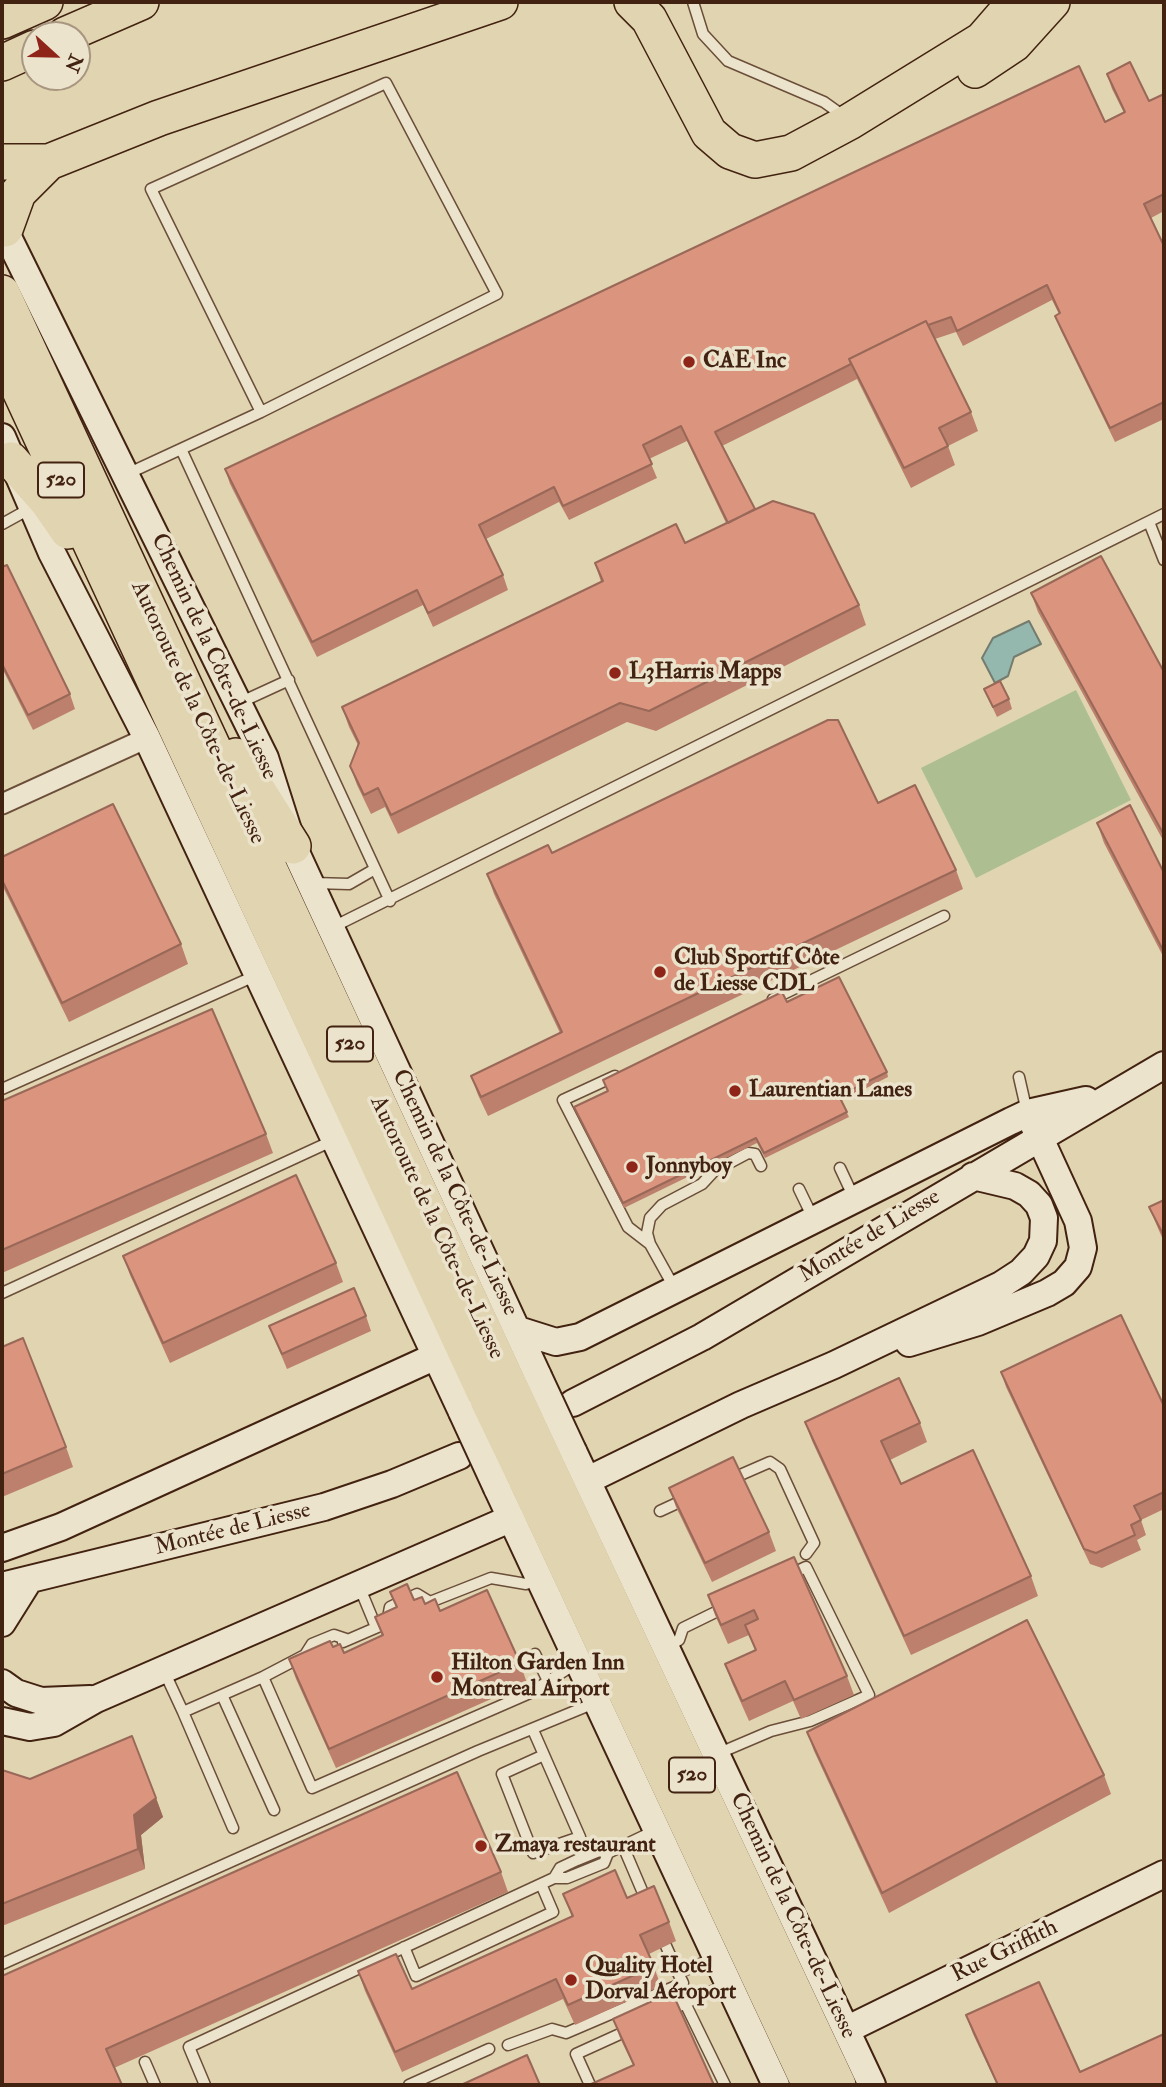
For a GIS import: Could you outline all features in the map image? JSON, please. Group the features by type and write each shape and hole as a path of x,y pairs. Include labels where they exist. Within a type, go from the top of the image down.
{"highway":[{"path":"2,20 45,2"},
{"path":"91,23 126,8 156,2"},
{"path":"2,162 50,162 159,118 500,2"},
{"path":"632,2 649,19 709,133 730,151 755,160 780,158 849,122 982,40 1015,2"},
{"path":"849,122 984,65 1025,34 1052,2"},
{"path":"2,63 21,54"},
{"path":"4,227 18,193 50,162"},
{"name":"Autoroute de la Côte-de-Liesse","path":"2,293 190,698 810,2085"},
{"name":"Autoroute de la Côte-de-Liesse","path":"2,352 121,608 500,1394"},
{"path":"7,449 48,502 121,608"},
{"path":"190,698 246,768 293,846"},
{"name":"Autoroute de la Côte-de-Liesse","path":"535,1470 838,2085"}],"street":[{"name":"Chemin de la Côte-de-Liesse","path":"4,227 265,758 293,846 518,1330 500,1394"},
{"name":"Chemin de la Côte-de-Liesse","path":"7,449 32,508 147,738 436,1356 500,1394 535,1470"},
{"path":"2,804 147,738"},
{"name":"Montée de Liesse","path":"573,1403 702,1337 973,1176 1033,1124 1113,1094 1164,1065"},
{"path":"518,1330 549,1341 567,1341 854,1199 1033,1124 1081,1231 1082,1254 1070,1278 1052,1291 978,1322 834,1365"},
{"path":"588,1480 741,1405 834,1365 1001,1285 1021,1272 1036,1256 1044,1226 1034,1198 1015,1185 973,1176"},
{"path":"2,1548 61,1527 436,1356"},
{"name":"Montée de Liesse","path":"2,1586 312,1511 392,1484 459,1456"},
{"name":"Chemin de la Côte-de-Liesse","path":"535,1470 588,1480 872,2085"},
{"name":"Chemin de la Côte-de-Liesse","path":"535,1470 512,1518 719,1957 776,2085"},
{"path":"2,1721 24,1727 40,1727 62,1719 96,1699 512,1518"},
{"path":"2,1623 29,1580"},
{"path":"2,1683 16,1693 41,1701 96,1699"},
{"name":"Rue Griffith","path":"846,2031 1164,1874"}],"lane":[{"path":"693,2 703,34 728,61 824,102 839,111 849,122"},
{"path":"127,474 261,411 497,294 386,83 151,189 261,411"},
{"path":"181,449 390,901"},
{"path":"2,524 32,508"},
{"path":"331,928 1164,514"},
{"path":"1149,522 1164,560"},
{"path":"238,703 289,680"},
{"path":"310,883 349,884 375,869"},
{"path":"758,1006 944,916"},
{"path":"2,1089 257,974"},
{"path":"624,1071 563,1100 628,1227 650,1244"},
{"path":"1019,1077 1033,1124"},
{"path":"2,1293 335,1140"},
{"path":"675,1289 650,1244 647,1233 650,1218 662,1205 702,1184 713,1171 748,1153 755,1154 761,1166"},
{"path":"840,1168 854,1199"},
{"path":"799,1189 814,1219"},
{"path":"721,1484 770,1462 780,1469 814,1544 806,1554"},
{"path":"660,1511 696,1494"},
{"path":"716,1754 771,1731 810,1721 869,1695 806,1567 781,1579"},
{"path":"417,1609 491,1578 526,1584 539,1577"},
{"path":"359,1585 376,1627"},
{"path":"387,1623 390,1606 417,1594 430,1602"},
{"path":"666,1648 679,1640 684,1628 732,1604"},
{"path":"332,1651 346,1639 400,1617"},
{"path":"183,1712 263,1677 305,1655 312,1644 334,1635 346,1639"},
{"path":"535,1654 548,1681"},
{"path":"305,1655 317,1657"},
{"path":"263,1677 312,1788 530,1693 579,1662"},
{"path":"163,1670 233,1828"},
{"path":"222,1695 275,1810"},
{"path":"2,1964 478,1751 597,1701"},
{"path":"533,1730 544,1755 580,1837 533,1853 502,1773 544,1755"},
{"path":"205,2085 189,2047 554,1878 560,1868 577,1860 599,1850 608,1853 657,1830"},
{"path":"623,1846 650,1910"},
{"path":"404,1947 416,1976 553,1912 541,1884"},
{"path":"508,2045 552,2029 566,2033 641,2006 683,1983 666,1946"},
{"path":"678,1973 719,1957"},
{"path":"661,2015 729,1983"},
{"path":"685,2003 725,2085"},
{"path":"590,2085 576,2054 636,2026"},
{"path":"409,2085 489,2049"},
{"path":"145,2062 155,2085"}],"green space":[{"path":"1076,690 1131,800 976,878 921,768"}],"water":[{"path":"1029,621 1041,644 1014,657 1008,676 995,683 982,658 993,638"}],"building":[{"name":"CAE Inc","path":"1130,62 1149,101 1164,94 1164,194 1144,204 1164,246 1164,402 1110,428 1055,316 1060,313 1047,285 957,331 951,317 928,325 926,321 849,359 851,364 715,432 755,509 728,523 681,426 643,445 652,464 563,506 554,487 479,525 503,575 428,613 417,590 312,642 225,469 1079,66 1105,122 1125,112 1107,74"},
{"path":"926,321 971,412 939,428 948,446 904,468 849,359"},
{"name":"L3Harris Mapps","path":"773,501 814,514 859,605 649,711 620,703 391,815 378,788 364,795 350,766 359,743 342,707 603,581 595,563 676,524 685,543"},
{"path":"1101,556 1164,672 1164,835 1031,593"},
{"path":"7,565 70,694 28,715 2,664 2,567"},
{"path":"1000,681 1009,699 993,707 984,689"},
{"name":"Club Sportif Côte de Liesse CDL","path":"828,720 838,720 878,803 915,785 956,870 481,1097 471,1076 562,1032 487,874 548,845 552,853"},
{"path":"113,804 181,944 62,1003 2,880 2,857"},
{"path":"1130,805 1164,873 1164,952 1097,823"},
{"name":"Laurentian Lanes","path":"839,977 887,1072 839,1096 847,1112 764,1153 756,1138 623,1203 574,1107 608,1091 603,1080 782,992 787,1002"},
{"path":"212,1009 266,1134 2,1250 2,1101"},
{"path":"296,1175 336,1263 163,1343 123,1256"},
{"path":"1164,1200 1164,1236 1149,1207"},
{"path":"354,1288 366,1316 282,1354 269,1326"},
{"path":"1121,1315 1164,1406 1164,1492 1134,1506 1141,1520 1131,1525 1135,1535 1096,1553 1084,1549 1001,1372"},
{"path":"23,1338 66,1447 2,1474 2,1347"},
{"path":"899,1378 920,1423 881,1441 901,1484 973,1450 1031,1576 904,1636 805,1422"},
{"path":"733,1457 769,1532 705,1563 669,1488"},
{"path":"794,1557 847,1676 794,1700 785,1681 742,1701 725,1664 756,1650 745,1625 758,1619 754,1610 721,1625 708,1595"},
{"path":"407,1584 414,1600 422,1597 425,1604 435,1599 440,1611 487,1590 520,1663 329,1749 289,1659 330,1641 333,1647 340,1644 344,1653 383,1635 375,1617 397,1607 390,1592"},
{"path":"1027,1620 1104,1775 882,1893 807,1732"},
{"path":"132,1736 156,1798 134,1815 138,1849 2,1904 2,1770 30,1779"},
{"path":"457,1772 501,1872 106,2049 122,2085 3,2085 2,1976"},
{"name":"Quality Hotel Dorval Aéroport","path":"615,1870 627,1898 654,1886 669,1922 640,1935 654,1966 568,2005 556,1979 395,2052 358,1971 396,1954 412,1989 573,1916 563,1894"},
{"path":"1039,1982 1080,2072 1164,2034 1164,2085 998,2085 966,2015"},
{"path":"672,1992 714,2085 589,2085 634,2065 613,2019"},
{"path":"527,2055 540,2085 461,2085"}],"place":[{"name":"CAE Inc","path":"689,362"},
{"name":"L3Harris Mapps","path":"615,673"},
{"name":"Club Sportif Côte de Liesse CDL","path":"660,972"},
{"name":"Laurentian Lanes","path":"735,1091"},
{"name":"Jonnyboy","path":"632,1167"},
{"name":"Hilton Garden Inn Montreal Airport","path":"437,1677"},
{"name":"Zmaya restaurant","path":"481,1846"},
{"name":"Quality Hotel Dorval Aéroport","path":"571,1980"}]}
